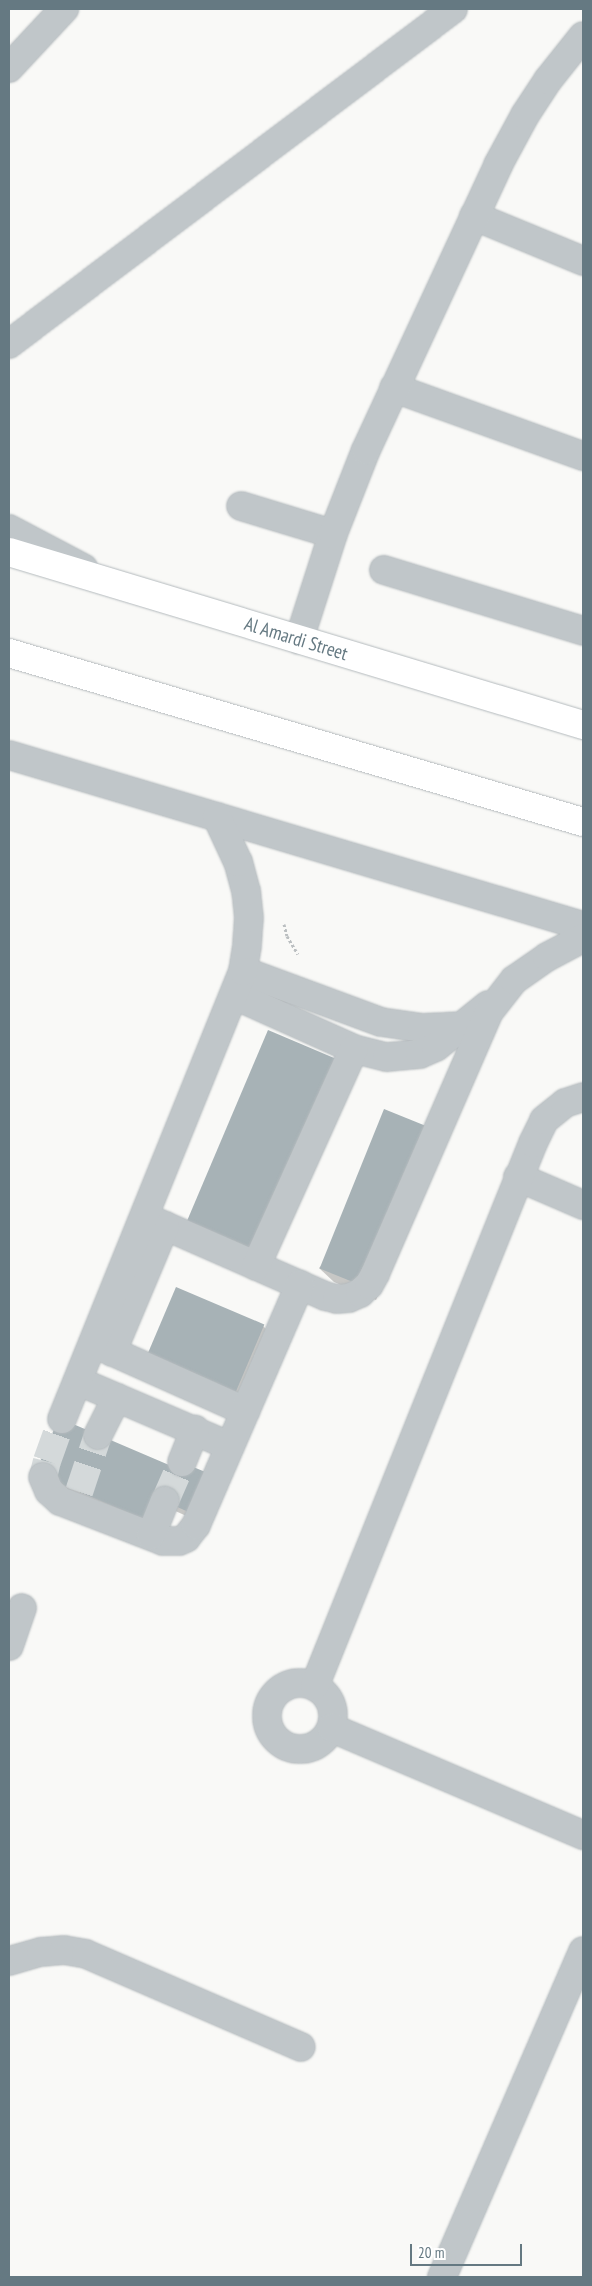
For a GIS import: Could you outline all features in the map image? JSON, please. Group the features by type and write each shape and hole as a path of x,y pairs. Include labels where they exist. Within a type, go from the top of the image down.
{"main road":[{"name":"Al Amardi Street","path":"9,552 583,725"},
{"path":"9,653 583,822"}],"street":[{"path":"9,68 64,9"},
{"path":"9,344 453,9"},
{"path":"299,640 333,534 366,450 474,216 498,165 525,115 548,80 583,36"},
{"path":"474,216 583,261"},
{"path":"394,388 583,456"},
{"path":"242,506 333,534"},
{"path":"9,529 116,585"},
{"path":"384,570 583,631"},
{"path":"9,755 583,926"},
{"path":"62,1419 78,1381 103,1348 155,1222 238,983 248,945 249,918 246,891 238,862 217,817"},
{"path":"238,983 354,1049 387,1057 412,1055 436,1047 464,1026 500,995 514,980 530,968 583,938"},
{"path":"238,983 381,1022 422,1028 464,1026"},
{"path":"155,1222 300,1285 337,1299 349,1298 369,1285 480,1029 500,995"},
{"path":"256,1266 354,1049"},
{"path":"315,1686 518,1177 544,1120 565,1102 583,1098"},
{"path":"518,1177 583,1204"},
{"path":"43,1477 45,1485 54,1497 77,1500 151,1536 171,1542 186,1538 192,1532 300,1285"},
{"path":"103,1348 245,1411"},
{"path":"78,1381 230,1446"},
{"path":"98,1435 117,1397"},
{"path":"182,1462 195,1430"},
{"path":"151,1536 165,1502"},
{"path":"9,1646 22,1608"},
{"path":"303,1683 315,1686 325,1693 332,1704 334,1716 332,1728 325,1738 315,1746 304,1749 292,1748 280,1743 272,1734 268,1723 268,1710 272,1699 280,1689 291,1684 303,1683"},
{"path":"332,1728 583,1835"},
{"path":"9,1961 41,1952 64,1950 86,1954 301,2048"},
{"path":"442,2277 583,1951"}],"path":[{"path":"282,920 287,936 300,956"}],"building":[{"path":"268,1030 337,1059 255,1252 186,1222"},
{"path":"384,1109 429,1127 364,1286 320,1268"},
{"path":"176,1287 264,1325 235,1394 147,1356"},
{"path":"59,1418 169,1465 172,1458 210,1474 193,1514 155,1497 145,1520 35,1473"}],"tunnel":[{"path":"43,1477 62,1419"},
{"path":"79,1492 98,1435"},
{"path":"165,1501 182,1462"}]}
